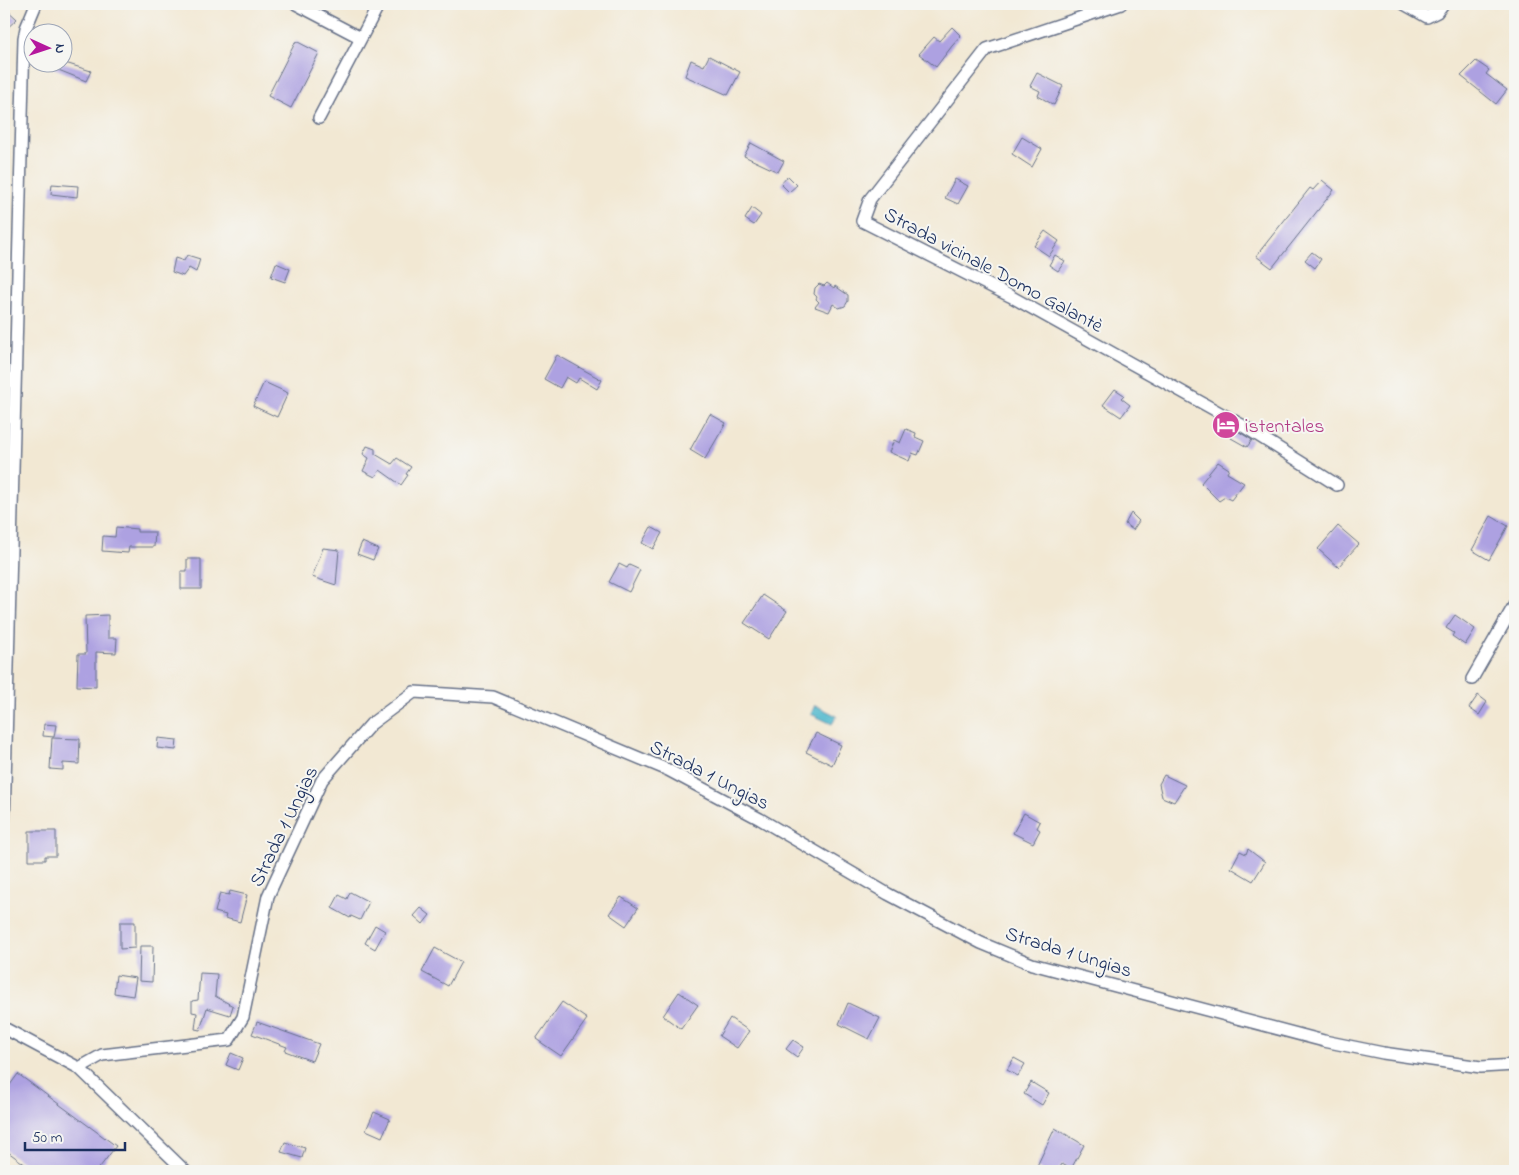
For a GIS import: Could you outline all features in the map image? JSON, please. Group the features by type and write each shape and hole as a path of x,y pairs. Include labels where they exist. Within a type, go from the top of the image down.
{"street":[{"path":"4,823 24,38 36,4"},
{"path":"296,4 361,38"},
{"path":"319,118 379,4"},
{"name":"Strada vicinale Domo Galantè","path":"1121,4 987,49 870,199 862,221 1010,296 1240,424 1337,485"},
{"path":"1404,4 1427,17 1437,12 1442,4"},
{"path":"1472,679 1515,604"},
{"name":"Strada 1 Ungias","path":"79,1068 102,1055 229,1040 243,1017 268,896 322,780 371,724 414,692 493,697 668,770 760,819 922,912 981,943 1032,964 1324,1041 1366,1050 1481,1066 1515,1065"},
{"path":"4,1028 79,1068 185,1171"}],"water":[{"path":"815,705 837,716 832,724 811,714"}],"building":[{"path":"4,7 17,19 4,31"},
{"path":"952,27 961,36 936,67 919,54 934,37 939,41"},
{"path":"296,41 319,53 291,108 268,96"},
{"path":"709,56 740,72 728,95 685,76 691,60 704,66"},
{"path":"1476,61 1489,70 1486,74 1507,90 1496,104 1461,76"},
{"path":"72,65 91,71 86,81 64,72 72,72"},
{"path":"1037,73 1063,86 1054,105 1038,96 1040,91 1030,86"},
{"path":"1022,137 1042,149 1032,167 1012,154"},
{"path":"751,143 784,161 778,172 744,156"},
{"path":"788,176 797,185 789,192 781,184"},
{"path":"955,179 968,186 958,204 945,198"},
{"path":"1322,180 1334,190 1272,268 1256,256 1310,188 1313,190"},
{"path":"52,184 78,186 77,197 51,194"},
{"path":"752,208 761,215 754,225 745,219"},
{"path":"1045,231 1059,241 1049,256 1034,246"},
{"path":"1312,252 1321,259 1315,268 1305,260"},
{"path":"187,255 200,259 196,272 189,268 183,276 172,272 175,258 184,261"},
{"path":"1055,255 1065,261 1058,271 1049,265"},
{"path":"276,263 290,269 285,282 271,277"},
{"path":"827,283 848,295 848,301 845,306 839,308 833,304 829,312 815,307 819,302 814,294 815,288 819,284 824,286"},
{"path":"557,355 602,380 597,389 579,378 576,383 566,377 560,388 544,379"},
{"path":"264,382 288,393 277,417 253,406"},
{"path":"1115,389 1124,395 1121,398 1130,405 1121,417 1103,405"},
{"path":"710,414 726,423 705,459 690,450"},
{"path":"906,429 916,433 915,437 924,441 918,455 912,453 909,461 889,452 894,440 900,443"},
{"path":"1236,430 1252,440 1247,447 1231,438"},
{"path":"367,446 375,449 375,454 392,464 397,458 411,467 401,485 380,470 375,477 363,471 369,458 363,454"},
{"path":"1218,462 1229,469 1227,473 1244,483 1231,500 1225,497 1219,501 1201,483"},
{"path":"1131,513 1139,521 1133,530 1125,524"},
{"path":"1491,516 1508,526 1489,560 1472,550"},
{"path":"1338,526 1359,544 1338,567 1318,549"},
{"path":"116,527 137,529 137,532 155,532 154,547 129,547 128,553 102,551 103,536 115,537"},
{"path":"651,527 662,533 653,549 642,543"},
{"path":"362,542 378,549 373,560 357,554"},
{"path":"323,548 339,550 336,585 312,577"},
{"path":"187,559 201,559 201,589 181,589 181,571 187,571"},
{"path":"619,564 627,568 629,565 640,570 629,592 609,582"},
{"path":"763,595 787,611 769,639 744,623"},
{"path":"108,615 108,638 117,638 116,653 96,652 96,687 77,686 78,654 86,654 85,616"},
{"path":"1455,615 1475,629 1465,645 1452,636 1454,633 1446,628"},
{"path":"1478,695 1487,702 1479,715 1469,708"},
{"path":"44,724 56,725 54,737 43,736"},
{"path":"816,733 841,745 832,765 806,752"},
{"path":"52,738 80,739 79,764 63,763 63,770 50,769"},
{"path":"158,738 177,740 176,750 157,748"},
{"path":"1164,775 1185,785 1174,802 1162,797 1159,784"},
{"path":"1024,813 1040,822 1037,828 1040,830 1033,843 1013,833"},
{"path":"29,831 56,831 56,856 45,856 45,860 29,860"},
{"path":"1248,849 1265,862 1253,881 1231,868 1240,851 1246,854"},
{"path":"230,891 247,895 240,922 225,918 226,915 215,912 220,893 229,895"},
{"path":"350,892 369,902 360,920 351,916 350,918 332,908 339,895 347,899"},
{"path":"621,897 638,908 626,926 609,914"},
{"path":"421,908 430,915 423,924 414,916"},
{"path":"120,922 135,922 135,948 120,949"},
{"path":"375,925 385,931 375,949 365,943"},
{"path":"140,946 153,946 152,982 139,981"},
{"path":"435,948 461,962 448,986 422,972"},
{"path":"200,973 217,974 215,996 233,1006 230,1015 207,1008 200,1030 195,1029 197,1013 192,1012 192,1001 198,1000"},
{"path":"116,975 136,978 133,996 114,993"},
{"path":"679,992 698,1005 681,1029 663,1016"},
{"path":"562,1002 587,1019 561,1056 536,1039"},
{"path":"848,1003 880,1018 869,1039 839,1024"},
{"path":"730,1018 749,1031 737,1048 719,1036"},
{"path":"257,1022 319,1044 312,1061 285,1051 287,1047 252,1034"},
{"path":"793,1040 804,1047 797,1057 786,1049"},
{"path":"231,1053 243,1058 238,1070 226,1065"},
{"path":"1014,1058 1025,1064 1018,1076 1007,1070"},
{"path":"18,1074 116,1146 97,1171 34,1171 4,1149 4,1093"},
{"path":"1031,1082 1049,1093 1042,1105 1024,1094"},
{"path":"374,1112 390,1119 382,1137 366,1130"},
{"path":"1055,1128 1084,1145 1071,1169 1062,1164 1058,1171 1042,1171 1036,1168"},
{"path":"285,1142 305,1148 302,1158 281,1152"}],"place":[{"name":"istentales","path":"1226,425"}]}
